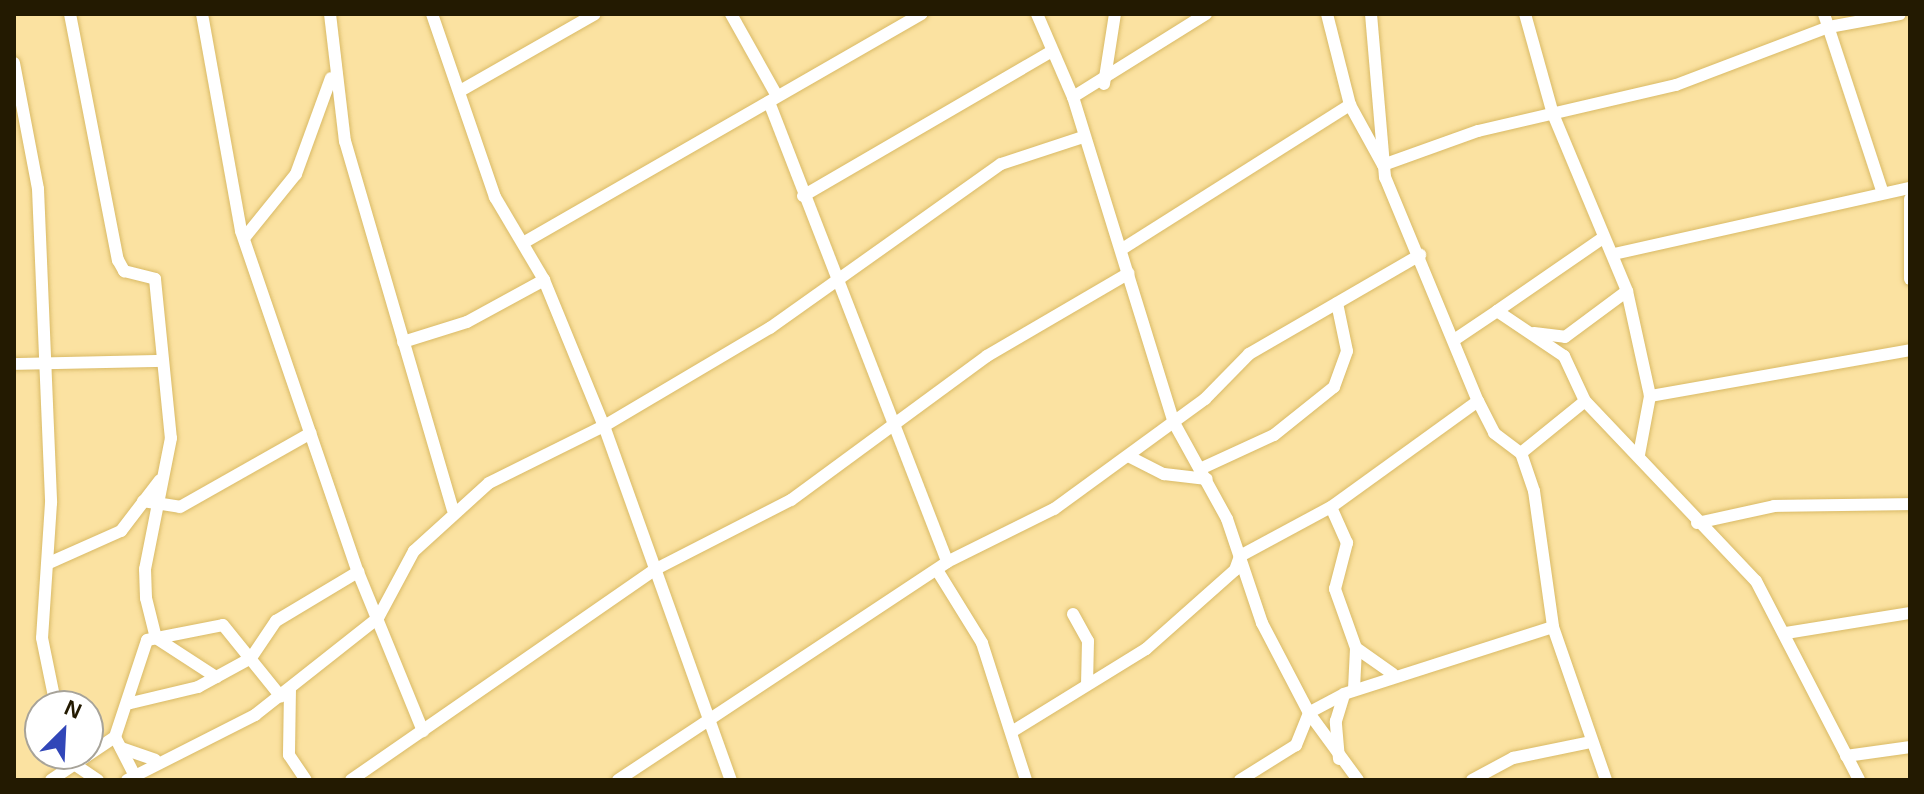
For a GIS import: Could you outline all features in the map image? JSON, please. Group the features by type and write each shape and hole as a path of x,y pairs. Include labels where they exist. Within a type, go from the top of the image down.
{"street":[{"path":"70,14 118,260 124,271 155,279 161,361 171,419 160,480 163,504 145,569 156,638 216,677"},
{"path":"202,14 245,237 358,572 423,731"},
{"path":"330,14 333,72 361,206 453,510"},
{"path":"432,14 495,197 544,280 604,426 731,780"},
{"path":"460,91 595,14"},
{"path":"731,14 773,99 803,196 898,422 942,566 982,643 1013,731 1026,780"},
{"path":"523,243 922,14"},
{"path":"1037,14 1073,97 1173,421 1204,474 1240,556 1262,623 1325,742 1358,780"},
{"path":"1104,84 1115,14"},
{"path":"1073,97 1104,84 1206,14"},
{"path":"1327,14 1350,105 1383,165 1457,338 1478,401 1494,433 1521,453 1534,491 1553,627 1606,780"},
{"path":"1371,14 1383,165"},
{"path":"1525,14 1553,114 1627,291 1650,396 1639,455"},
{"path":"1383,165 1478,131 1676,85 1826,20 1900,14"},
{"path":"1826,20 1883,193"},
{"path":"803,196 1052,51"},
{"path":"14,63 38,189 49,563 42,638 53,690"},
{"path":"245,237 296,174 333,72"},
{"path":"1122,249 1350,105"},
{"path":"306,780 289,755 286,693 223,625 156,638 136,657 131,703 118,742 133,778 155,760 286,693 378,618 408,559 453,510 501,476 604,426 840,281 1001,164 1083,137"},
{"path":"1614,254 1910,188"},
{"path":"1910,199 1910,279"},
{"path":"1457,338 1603,238"},
{"path":"618,780 711,723 942,566 1054,509 1130,457 1249,354 1420,255"},
{"path":"351,780 656,569 767,515 987,356 1129,273"},
{"path":"403,342 467,322 544,280"},
{"path":"1531,333 1565,337 1627,291"},
{"path":"1130,457 1164,474 1204,474 1274,435 1334,387 1347,351 1337,303"},
{"path":"1497,311 1564,356"},
{"path":"1565,337 1564,356 1585,401 1639,455 1697,523 1756,581 1786,633 1859,780"},
{"path":"1650,396 1910,350"},
{"path":"14,364 43,358 161,361"},
{"path":"1013,731 1168,631 1235,570 1240,556 1331,507 1478,401"},
{"path":"1521,453 1585,401"},
{"path":"143,501 186,505 311,433"},
{"path":"49,563 121,531 160,480"},
{"path":"1697,523 1774,506 1910,504"},
{"path":"1331,507 1347,543 1335,589 1356,648 1349,692 1336,721 1339,759"},
{"path":"131,703 216,677 251,658 276,621 358,572"},
{"path":"1786,633 1910,613"},
{"path":"1073,614 1088,641 1087,684"},
{"path":"1240,780 1301,738 1309,713 1349,692 1393,674 1553,627"},
{"path":"1356,648 1393,674"},
{"path":"1301,738 1325,742"},
{"path":"104,748 118,742 155,760"},
{"path":"1472,780 1513,758 1591,742"},
{"path":"1846,756 1910,747"},
{"path":"51,780 62,776"}]}
